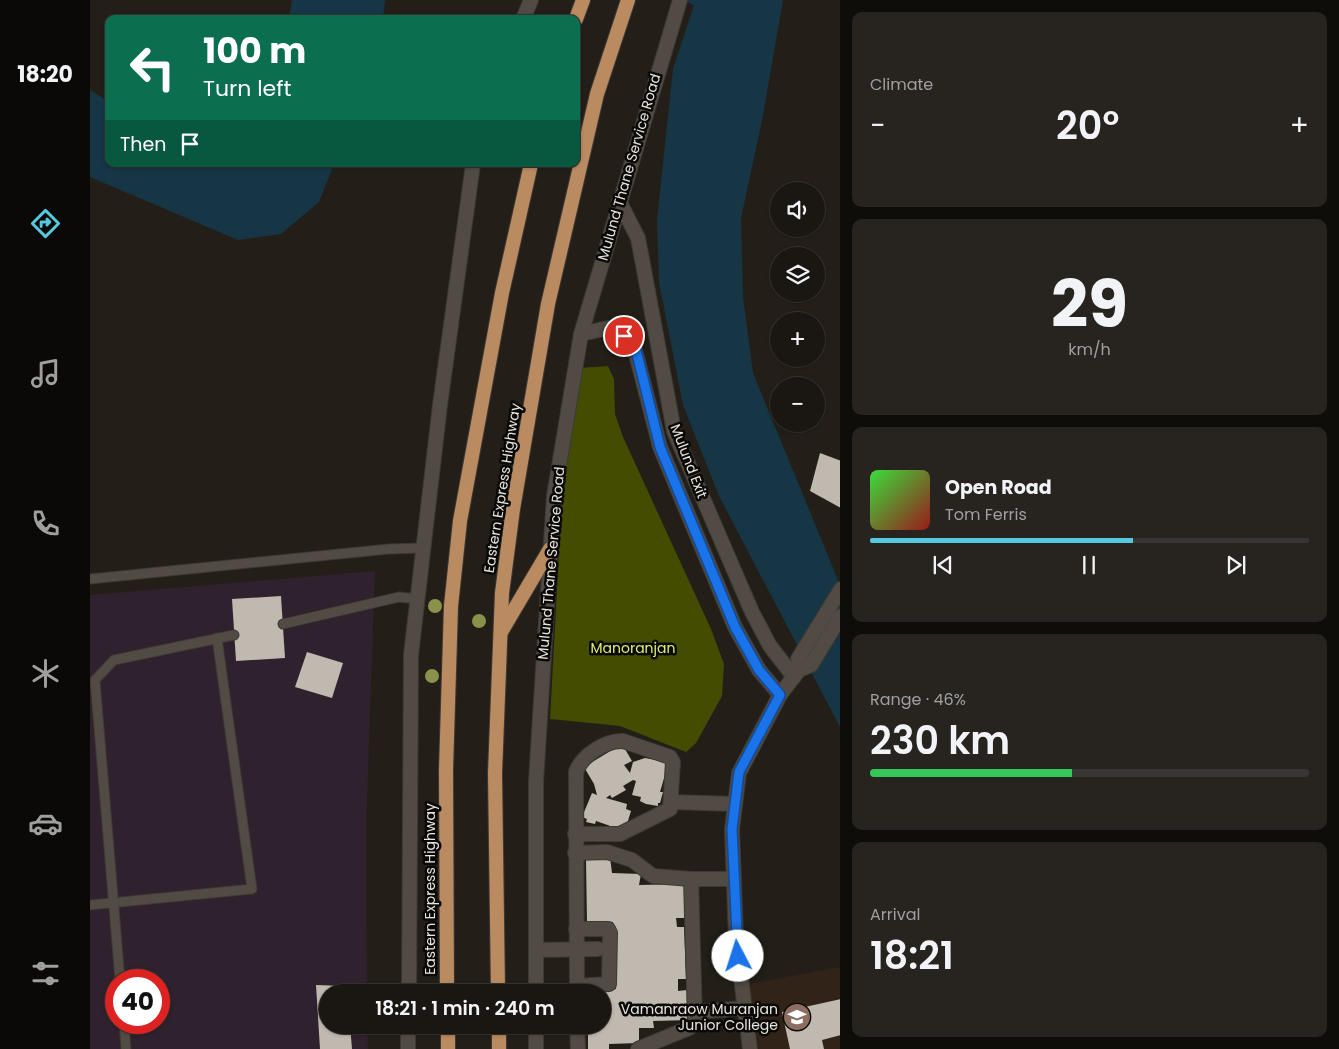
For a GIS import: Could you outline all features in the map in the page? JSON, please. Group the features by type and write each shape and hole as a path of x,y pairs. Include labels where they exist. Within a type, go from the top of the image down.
{"highway":[{"path":"577,15 583,0"},
{"name":"Eastern Express Highway","path":"580,167 597,94 628,0"},
{"name":"Eastern Express Highway","path":"447,984 446,760 452,606 460,521 502,293 530,167"},
{"name":"Eastern Express Highway","path":"498,984 495,773 502,593 513,509 548,304 580,167"},
{"path":"500,634 550,549"},
{"path":"448,1034 448,1049"},
{"path":"499,1034 499,1049"}],"street":[{"path":"525,15 531,0"},
{"name":"Mulund Thane Service Road","path":"536,984 536,782 554,496 581,334 677,7"},
{"path":"409,984 412,655 441,395 473,167"},
{"name":"Mulund Exit","path":"619,201 638,238 674,431 752,612 770,646 801,667"},
{"path":"581,334 608,328 624,336 636,350 660,447 735,627 759,670 780,695"},
{"path":"801,667 840,588"},
{"path":"750,1049 736,938 732,829 739,772 780,695 840,616"},
{"path":"575,834 620,834 670,809 674,762 670,757 623,741 608,742 578,766 576,772 575,834 577,984"},
{"path":"672,802 735,804"},
{"path":"575,853 607,852 632,860 653,876 690,880 734,880"},
{"path":"638,1049 689,1028 695,1021 690,880"},
{"path":"576,929 608,929 610,933 609,984"},
{"path":"536,950 598,949"},
{"path":"694,1012 745,1008"},
{"path":"408,1034 408,1049"},
{"path":"536,1034 536,1049"},
{"path":"577,1034 578,1049"}],"lane":[{"path":"90,579 389,549 423,548"},
{"path":"283,624 399,597 418,599"},
{"path":"119,969 92,681 114,660 234,635"},
{"path":"90,905 252,889 217,638"},
{"path":"125,1034 126,1049"}],"shaded area":[{"path":"375,571 366,830 367,984 319,984 319,1034 367,1034 368,1049 90,1049 90,595"},
{"name":"Vamanraow Muranjan Junior College","path":"840,967 840,1049 759,1049 749,984"}],"green space":[{"name":"Manoranjan","path":"608,366 614,379 615,414 623,437 711,629 724,664 722,696 696,743 686,752 620,726 550,719 561,517 575,387 581,368"}],"water":[{"path":"292,0 385,0 383,15 290,15"},
{"path":"683,0 783,0 762,121 741,218 743,297 753,373 770,414 770,432 777,432 840,585 840,727 719,496 683,405 659,282 657,220 673,69 694,5"},
{"path":"90,90 105,99 105,167 333,167 319,202 281,234 238,240 90,177"}],"building":[{"path":"820,453 840,461 840,507 810,491"},
{"path":"281,596 285,658 236,661 232,599"},
{"path":"307,652 343,663 332,698 295,687"},
{"path":"622,744 632,761 624,765 630,773 633,762 645,758 666,762 665,768 667,768 660,792 663,792 658,806 646,804 640,801 641,797 632,795 636,781 633,780 623,786 626,790 612,798 610,795 606,798 627,804 626,809 631,811 626,827 622,830 596,821 595,824 586,822 587,819 582,817 592,793 597,795 594,784 584,767"},
{"path":"610,857 612,873 641,874 639,885 685,884 684,918 676,918 677,927 684,927 686,979 678,979 678,991 687,990 689,1020 653,1021 654,1028 639,1028 639,1043 609,1044 609,1049 588,1049 588,1034 611,1034 611,990 616,989 613,922 587,923 586,859"},
{"path":"316,985 319,985 319,1033"},
{"name":"Vamanraow Muranjan Junior College","path":"840,999 840,1035 822,1040 824,1049 790,1049 782,1012"},
{"path":"319,1034 351,1034 352,1049 320,1049"}],"place":[{"name":"Vamanraow Muranjan Junior College","path":"797,1017"}],"route":[{"path":"624,336 636,350 660,447 735,627 759,670 780,695 739,772 732,829 738,956"}]}
